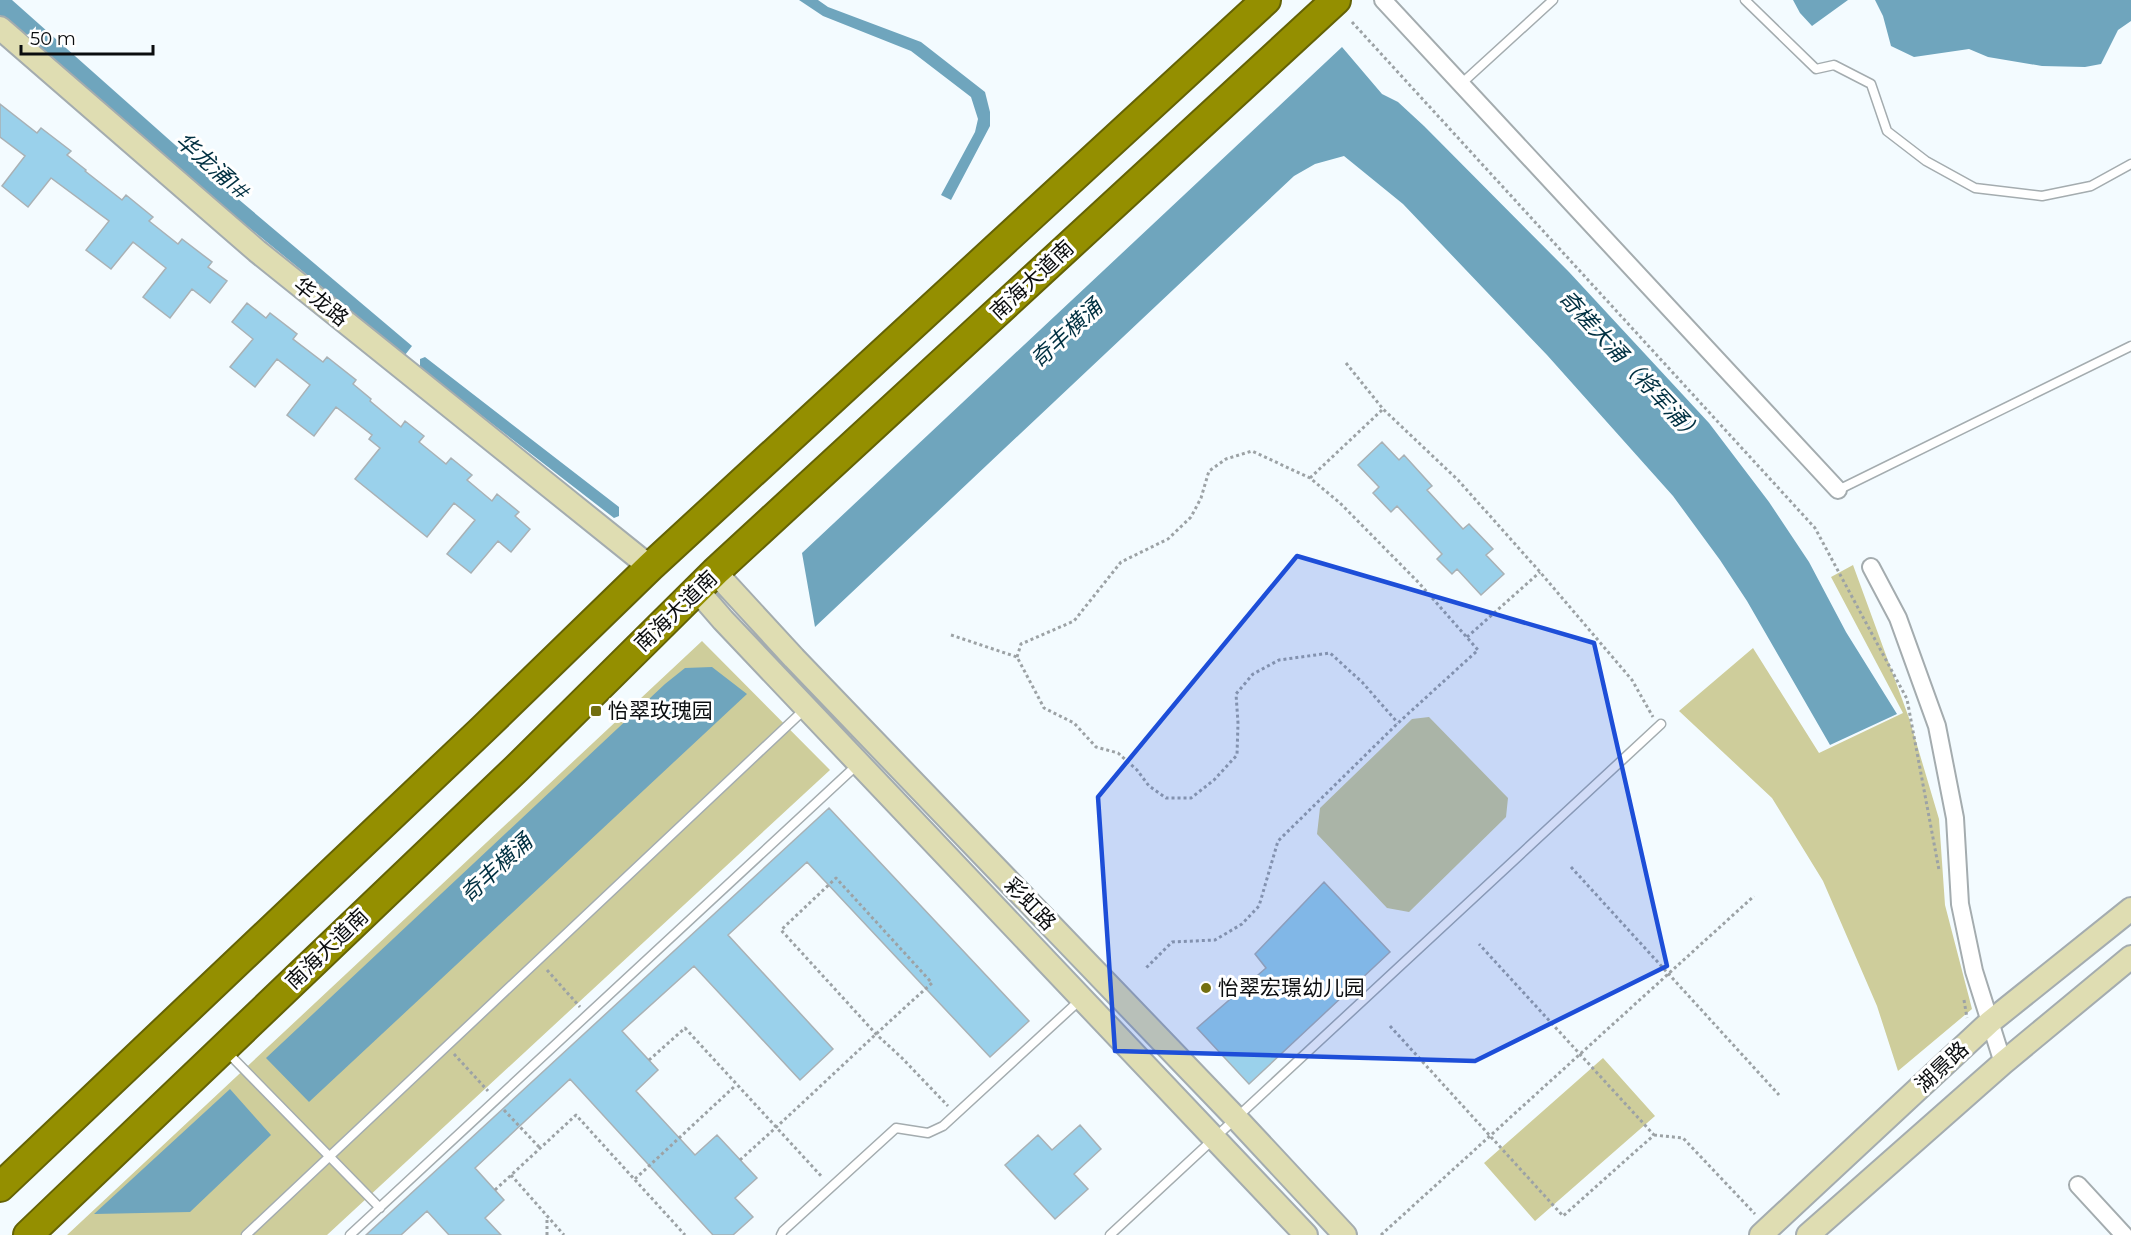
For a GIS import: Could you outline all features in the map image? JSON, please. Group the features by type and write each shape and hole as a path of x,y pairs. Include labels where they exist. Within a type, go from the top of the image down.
{"highway":[{"path":"0,1187 11,1172 473,738 650,567 1266,0"},
{"name":"南海大道南","path":"28,1235 516,769 706,581 1206,119 1344,11"},
{"path":"47,1235 78,1188"}],"street":[{"path":"1383,0 1838,490"},
{"name":"华龙路","path":"0,28 257,251 650,567"},
{"path":"1870,567 1898,618 1937,726 1956,818 1960,904 1974,971 2003,1063"},
{"name":"彩虹路","path":"706,581 741,602 1236,1118 1345,1235"},
{"name":"彩虹路","path":"706,581 723,620 808,707 1306,1235"},
{"name":"湖景路","path":"1765,1232 1990,1022 2131,909"},
{"name":"湖景路","path":"1808,1235 2003,1063 2131,957"},
{"path":"2078,1185 2124,1235"}],"lane":[{"path":"1461,84 1553,0"},
{"path":"1745,0 1816,69 1834,65 1871,84 1887,131 1926,161 1975,188 2042,196 2091,186 2131,164"},
{"path":"1838,490 2131,346"},
{"path":"246,1235 808,707"},
{"path":"1110,1235 1661,724"},
{"path":"350,1235 860,762"},
{"path":"781,1235 896,1128 928,1133 942,1126 1082,998"},
{"path":"223,1049 380,1208"}],"path":[{"path":"1344,11 1815,528 1907,699 1940,873"},
{"path":"1346,363 1383,409 1458,480 1540,572 1632,680 1652,716 1661,724"},
{"path":"1310,478 1383,409"},
{"path":"1017,657 1021,644 1074,621 1121,562 1168,539 1191,517 1201,498 1209,471 1226,459 1252,451 1310,478 1340,503 1370,532 1478,650 1398,723 1278,841 1259,906 1242,924 1215,940 1172,942 1146,968"},
{"path":"1467,637 1540,572"},
{"path":"951,635 1017,657 1044,708 1074,723 1096,747 1118,753 1137,770 1149,786 1166,798 1191,798 1214,780 1237,755 1236,694 1253,674 1280,660 1330,653 1362,682 1398,723"},
{"path":"1571,867 1779,1095"},
{"path":"740,1160 776,1128 876,1034 932,983 836,878 781,930 876,1034 956,1114"},
{"path":"1381,1235 1754,896"},
{"path":"1479,944 1654,1135 1683,1138 1765,1232"},
{"path":"538,960 587,1015"},
{"path":"1962,990 1970,1041"},
{"path":"1390,1026 1563,1216 1654,1135"},
{"path":"649,1060 685,1028 832,1187"},
{"path":"634,1179 736,1085"},
{"path":"495,1190 576,1115 685,1235"},
{"path":"511,1175 564,1235"},
{"path":"547,1216 547,1235"}],"highlighted area":[{"path":"1297,556 1594,643 1667,966 1475,1061 1115,1051 1098,797"}],"shaded area":[{"path":"1853,565 1909,718 1939,819 1945,905 1972,1009 1898,1071 1877,1006 1823,881 1772,798 1679,711 1753,648 1819,753 1903,713 1831,577"},
{"path":"702,641 830,770 327,1235 67,1235"},
{"path":"1429,717 1508,798 1506,817 1409,912 1387,908 1317,834 1320,808 1412,719"},
{"path":"1603,1058 1655,1116 1535,1221 1484,1163"}],"water":[{"path":"0,0 12,0 192,160 412,346 405,355 169,162 0,15"},
{"path":"799,0 818,0 828,7 921,42 985,92 990,112 990,126 951,200 941,195 975,132 978,119 971,97 911,51 823,16"},
{"path":"1793,0 1848,0 1812,26 1800,13"},
{"path":"1875,0 2131,0 2131,21 2118,30 2101,64 2085,67 2042,66 1988,57 1969,49 1914,57 1891,46 1883,16"},
{"path":"1342,47 1382,94 1398,102 1424,126 1569,272 1709,423 1769,502 1809,562 1846,632 1897,714 1830,745 1747,601 1673,496 1547,355 1403,204 1344,156 1315,164 1294,176 815,627 802,553"},
{"path":"425,357 619,507 619,516 614,518 420,368 420,359"},
{"name":"奇丰横涌","path":"712,667 747,694 309,1102 266,1058 665,684 685,668"},
{"path":"230,1089 271,1135 190,1212 94,1214"}],"building":[{"path":"0,104 37,133 41,128 71,151 67,155 85,171 122,200 126,195 153,217 149,221 178,244 182,239 212,262 208,267 227,281 210,303 192,289 170,318 143,297 166,268 133,242 111,269 86,250 109,221 51,178 28,207 2,186 25,156 0,137"},
{"path":"247,303 266,318 270,313 297,334 293,339 323,362 327,357 356,380 353,384 371,399 370,401 401,427 405,421 424,436 419,442 446,464 451,458 472,475 467,480 492,501 497,494 519,512 515,516 530,529 511,552 498,541 471,573 447,554 475,520 454,503 427,537 355,479 380,448 369,439 372,435 336,407 314,436 287,415 310,385 277,359 255,387 230,367 253,339 232,322"},
{"path":"1382,442 1399,460 1404,455 1432,486 1427,490 1463,529 1469,524 1493,549 1486,555 1504,574 1481,595 1457,569 1452,574 1437,559 1442,554 1397,506 1391,512 1373,493 1379,487 1358,465"},
{"path":"829,808 1029,1021 990,1057 807,862 728,935 833,1049 800,1080 694,966 622,1031 658,1070 636,1091 695,1155 717,1135 757,1178 735,1198 753,1217 733,1235 713,1235 570,1079 475,1168 504,1200 485,1218 501,1235 449,1235 427,1211 401,1235 366,1235"},
{"path":"1324,882 1390,952 1249,1084 1197,1028 1266,968 1255,954"},
{"path":"1080,1125 1101,1149 1074,1174 1088,1189 1055,1219 1005,1165 1038,1135 1052,1150"}],"place":[{"name":"怡翠玫瑰园","path":"596,711"},
{"name":"怡翠宏璟幼儿园","path":"1206,988"}],"water label":[{"name":"华龙涌1#","path":"213,166"},
{"name":"奇槎大涌（将军涌）","path":"1631,366"}]}
